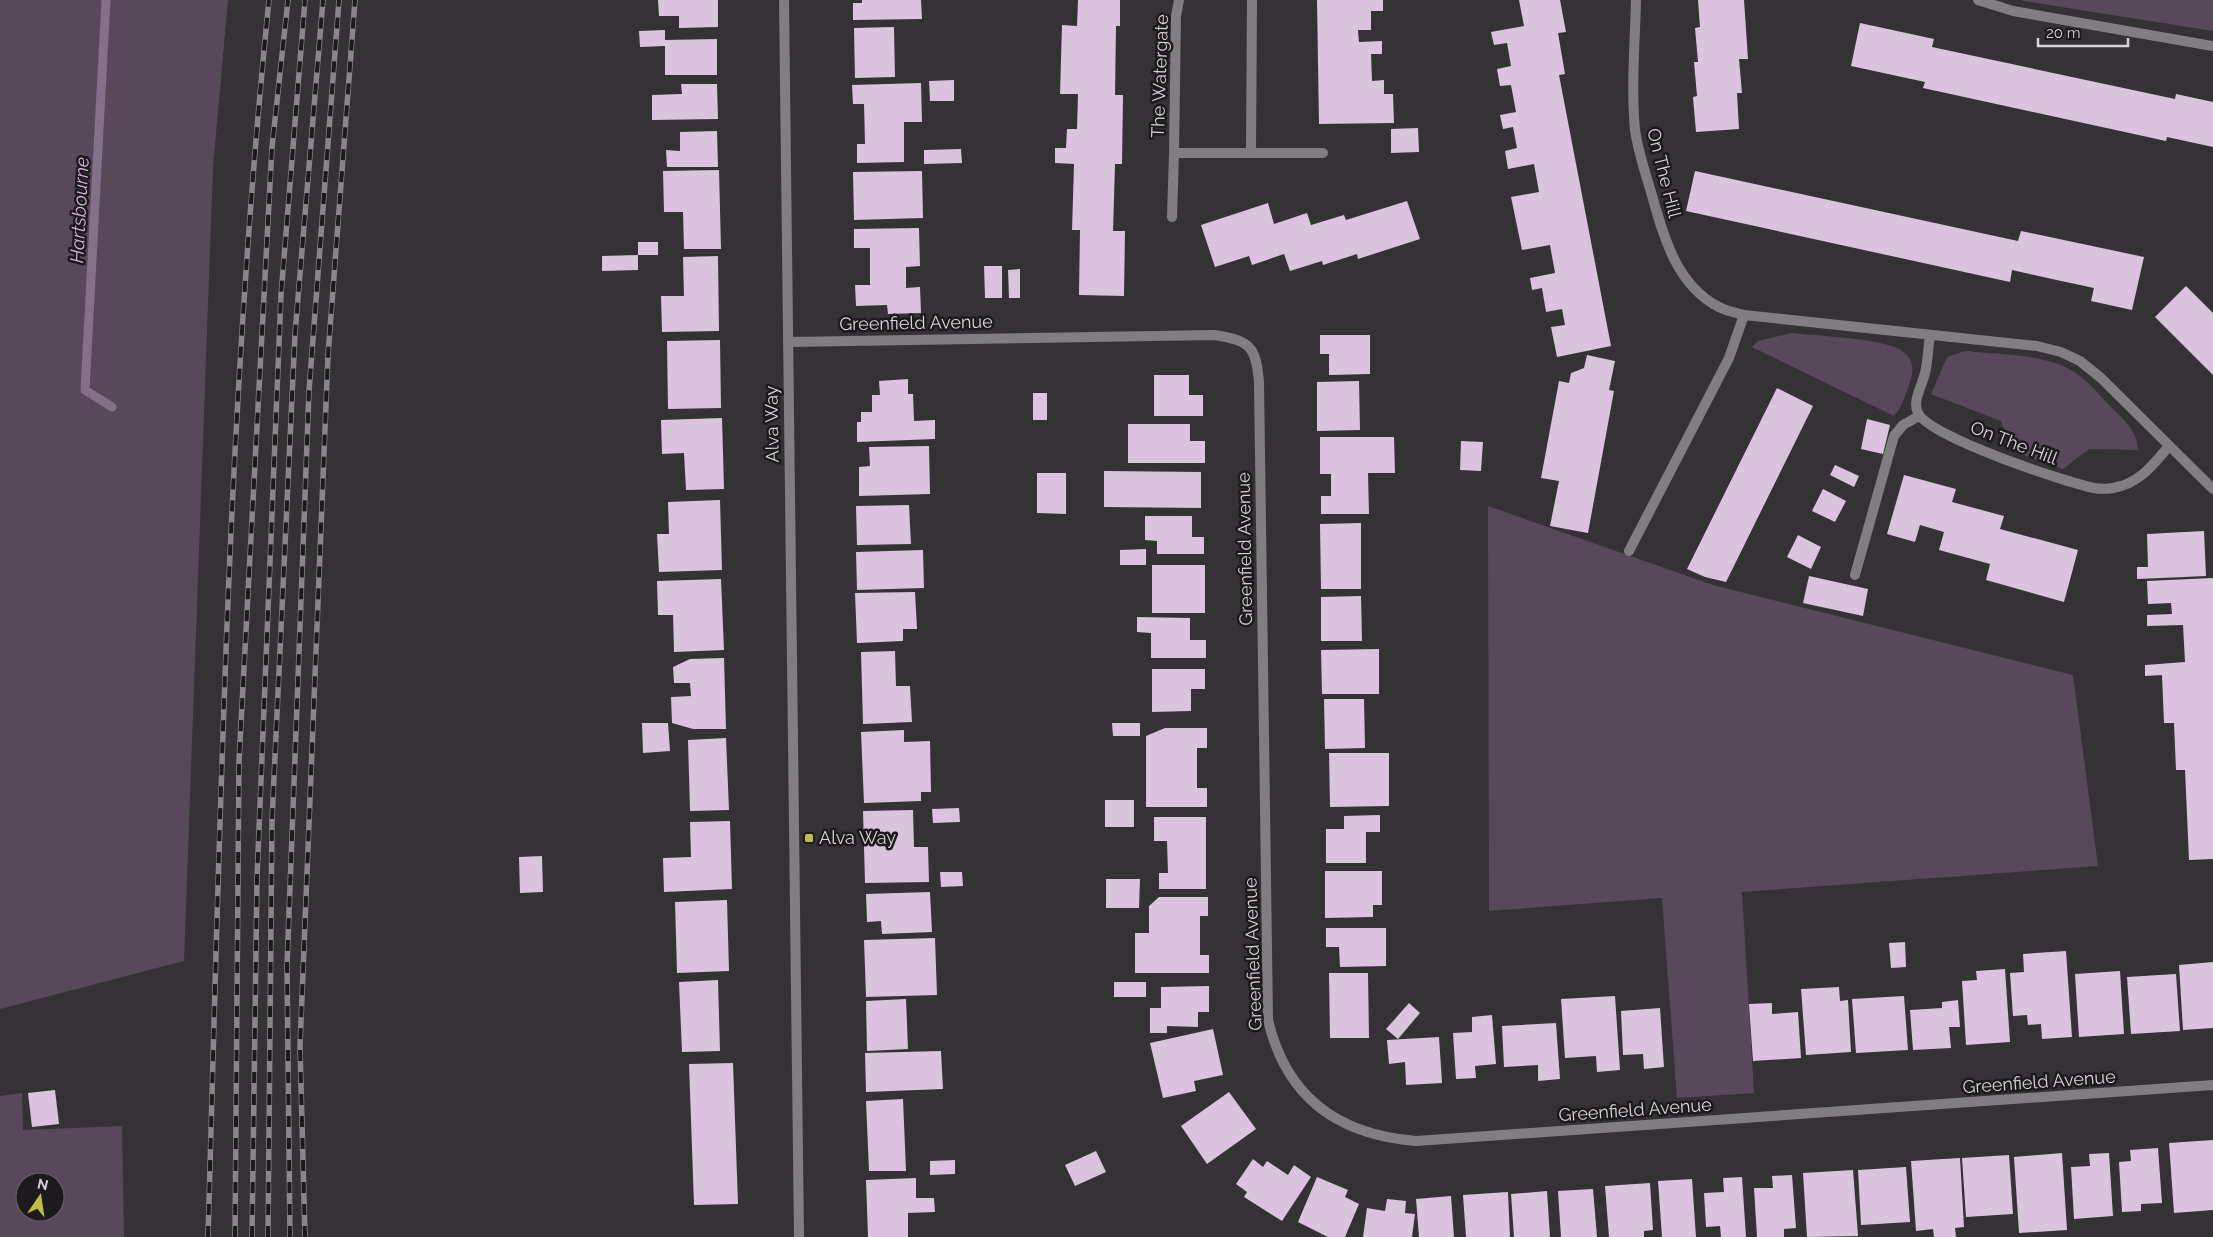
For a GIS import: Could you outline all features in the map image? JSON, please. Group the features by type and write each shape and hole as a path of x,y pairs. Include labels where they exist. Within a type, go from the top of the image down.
{"street":[{"name":"Alva Way","path":"784,0 799,1237"},
{"name":"The Watergate","path":"1172,217 1176,16 1179,0"},
{"path":"1251,154 1252,0"},
{"name":"On The Hill","path":"1636,0 1635,130 1639,151 1666,243 1690,283 1703,296 1720,307 1744,315 2037,346 2061,352 2080,361 2101,378 2213,490"},
{"path":"1978,0 2013,11 2213,46"},
{"name":"The Watergate","path":"1174,153 1323,153"},
{"path":"1629,551 1729,358 1744,315"},
{"name":"Greenfield Avenue","path":"788,342 1215,335 1247,343 1254,352 1259,382 1268,1020 1272,1039 1284,1066 1304,1094 1321,1110 1342,1122 1389,1139 1416,1141 2213,1085"},
{"path":"1855,575 1894,436 1903,425 1919,416 1916,409 1925,374 1930,336"},
{"name":"On The Hill","path":"1919,416 1936,430 2026,467 2096,489 2113,488 2132,483 2146,474 2170,446"}],"shaded area":[{"path":"0,0 228,0 213,167 184,961 0,1009"},
{"path":"2021,0 2213,0 2213,31 2024,1"},
{"path":"1791,333 1868,341 1897,348 1905,353 1912,364 1912,372 1905,397 1897,413 1894,416 1752,347 1758,341"},
{"path":"1965,351 2046,360 2071,370 2088,383 2126,423 2136,437 2138,450 2089,449 2063,469 2012,451 2001,421 1931,394 1947,357"},
{"path":"1488,506 1713,585 2073,675 2098,866 1742,892 1754,1093 1677,1098 1662,898 1489,911"},
{"path":"22,1093 23,1130 122,1126 124,1237 0,1237 0,1096"}],"building":[{"path":"658,0 718,0 718,27 679,28 679,16 659,16"},
{"path":"862,0 921,0 922,19 853,20 853,3 862,3"},
{"path":"1078,0 1120,0 1120,26 1116,26 1115,95 1123,95 1122,164 1115,164 1113,231 1125,231 1124,296 1079,295 1080,230 1072,230 1074,164 1055,163 1055,148 1066,148 1067,129 1077,129 1078,94 1060,94 1062,25 1077,26"},
{"path":"1317,0 1383,0 1383,11 1371,11 1371,30 1358,30 1359,42 1382,41 1382,54 1371,54 1372,81 1384,80 1384,94 1393,94 1394,123 1319,124"},
{"path":"1519,0 1560,0 1566,32 1558,33 1565,74 1559,75 1611,346 1557,357 1551,327 1565,325 1562,309 1546,312 1542,288 1532,290 1530,278 1555,273 1550,245 1522,250 1511,197 1539,192 1534,164 1508,169 1505,151 1517,148 1513,127 1503,129 1500,115 1516,112 1511,85 1500,86 1497,69 1511,66 1507,43 1494,45 1491,32 1524,26"},
{"path":"1698,0 1744,0 1748,59 1739,59 1742,93 1737,93 1739,129 1696,132 1693,97 1697,96 1694,62 1698,62 1695,28 1700,27"},
{"path":"1860,23 1934,39 1932,47 2175,99 2176,94 2213,102 2213,147 2167,137 2166,141 1923,88 1925,82 1851,66"},
{"path":"894,27 895,77 855,78 854,28"},
{"path":"665,30 665,40 717,39 717,75 665,75 665,46 640,47 639,31"},
{"path":"954,80 954,101 930,101 929,81"},
{"path":"921,83 922,122 904,122 904,162 857,163 857,144 865,144 864,104 853,104 852,85"},
{"path":"681,84 717,84 718,119 652,120 652,95 682,94"},
{"path":"1418,128 1419,152 1391,153 1391,129"},
{"path":"717,131 718,167 667,167 666,150 680,151 680,132"},
{"path":"961,149 962,163 924,164 924,150"},
{"path":"719,170 721,249 684,249 683,212 664,212 663,171"},
{"path":"922,171 923,218 854,220 853,172"},
{"path":"1695,171 2018,241 2021,231 2144,257 2132,310 2091,301 2094,288 2012,270 2010,282 1686,211"},
{"path":"1407,201 1420,239 1358,259 1357,254 1323,265 1322,261 1290,271 1284,254 1252,265 1249,256 1215,267 1201,225 1268,203 1274,224 1307,213 1311,225 1344,215 1346,220"},
{"path":"919,228 920,266 906,267 906,288 920,287 921,313 888,314 887,305 856,306 855,285 870,285 870,248 854,248 854,229"},
{"path":"638,242 658,242 658,255 638,255"},
{"path":"638,255 638,270 602,271 602,256"},
{"path":"718,256 719,331 662,332 661,296 684,296 683,257"},
{"path":"984,266 1002,266 1002,298 985,298"},
{"path":"1020,269 1020,298 1009,298 1008,270"},
{"path":"2186,286 2213,313 2213,375 2155,317"},
{"path":"1320,335 1370,335 1370,374 1329,375 1329,354 1320,354"},
{"path":"720,340 721,408 668,409 667,341"},
{"path":"1587,355 1615,361 1609,390 1614,391 1588,533 1550,526 1559,481 1541,478 1559,381 1569,383 1571,373 1584,368"},
{"path":"1154,375 1189,375 1189,395 1203,395 1203,416 1154,416"},
{"path":"908,379 908,394 913,394 914,421 935,420 935,439 857,442 857,422 861,422 861,412 872,412 872,395 880,395 879,381"},
{"path":"1359,381 1360,430 1317,431 1317,382"},
{"path":"1777,388 1813,406 1726,582 1705,577 1687,569"},
{"path":"1033,393 1047,393 1047,420 1033,420"},
{"path":"722,418 724,489 686,490 684,453 662,454 661,420"},
{"path":"1867,419 1890,425 1883,454 1861,449"},
{"path":"1128,424 1190,424 1190,441 1205,441 1205,463 1128,463"},
{"path":"1320,437 1394,437 1395,473 1368,473 1369,514 1321,514 1321,496 1331,496 1331,474 1320,474"},
{"path":"1461,441 1483,442 1481,471 1460,470"},
{"path":"929,446 930,494 859,496 859,467 870,466 869,447"},
{"path":"1835,465 1859,476 1854,487 1830,475"},
{"path":"1104,471 1201,472 1201,508 1104,507"},
{"path":"1037,473 1066,473 1066,514 1037,513"},
{"path":"1904,475 1956,489 1952,502 2004,516 2000,529 2078,550 2064,602 1986,580 1990,564 1939,550 1944,532 1920,525 1915,542 1887,534"},
{"path":"1823,489 1846,501 1835,522 1812,511"},
{"path":"720,500 722,570 659,572 657,534 669,534 668,502"},
{"path":"909,505 911,544 857,545 856,506"},
{"path":"1145,516 1192,516 1192,537 1204,537 1204,554 1157,554 1157,541 1145,540"},
{"path":"1361,523 1361,589 1321,589 1320,524"},
{"path":"2204,531 2206,576 2137,579 2137,567 2148,567 2147,534"},
{"path":"1798,535 1821,547 1811,569 1787,557"},
{"path":"1146,549 1146,565 1120,565 1120,550"},
{"path":"923,550 924,588 857,590 856,552"},
{"path":"1152,565 1205,565 1205,613 1152,613"},
{"path":"1809,576 1868,589 1863,616 1803,603"},
{"path":"2213,578 2213,859 2189,860 2185,770 2176,770 2174,723 2164,723 2162,675 2145,676 2145,665 2185,662 2183,625 2147,626 2147,615 2172,614 2171,603 2148,604 2147,581"},
{"path":"721,579 724,650 674,652 673,615 658,615 657,581"},
{"path":"915,592 917,629 903,629 903,641 857,643 855,593"},
{"path":"1361,596 1362,641 1321,641 1321,597"},
{"path":"1137,617 1190,618 1190,640 1206,640 1206,658 1151,658 1151,633 1137,632"},
{"path":"1379,649 1379,694 1322,694 1321,650"},
{"path":"895,651 896,686 910,686 912,722 863,724 861,652"},
{"path":"724,658 726,729 693,729 672,723 671,697 691,696 690,683 674,683 673,667 690,659"},
{"path":"1152,669 1205,669 1205,689 1191,689 1191,711 1152,712"},
{"path":"1324,699 1364,699 1365,748 1325,749"},
{"path":"642,723 668,723 670,751 643,753"},
{"path":"1112,723 1140,723 1140,736 1113,736"},
{"path":"1165,728 1207,728 1207,748 1197,748 1197,788 1207,788 1207,807 1146,807 1146,736"},
{"path":"904,730 904,742 930,741 931,792 921,792 921,801 864,803 861,732"},
{"path":"726,738 729,810 690,811 688,740"},
{"path":"1329,753 1389,753 1389,806 1330,807"},
{"path":"1105,800 1134,800 1134,827 1105,827"},
{"path":"959,808 960,822 933,823 932,809"},
{"path":"913,810 914,847 928,847 929,882 865,883 863,811"},
{"path":"1380,815 1380,832 1366,832 1366,863 1326,863 1326,829 1344,829 1344,816"},
{"path":"1154,817 1206,817 1206,889 1159,889 1159,873 1168,873 1167,841 1154,841"},
{"path":"730,821 732,889 664,892 663,858 691,857 690,822"},
{"path":"542,856 543,892 520,893 519,857"},
{"path":"1325,871 1382,871 1382,905 1373,905 1373,917 1325,918"},
{"path":"940,872 962,872 963,886 941,887"},
{"path":"1106,879 1140,879 1139,908 1106,908"},
{"path":"930,892 932,932 882,934 881,921 867,922 866,894"},
{"path":"1159,897 1208,897 1208,916 1200,916 1200,955 1209,955 1209,973 1135,973 1135,933 1149,933 1149,906"},
{"path":"727,900 729,971 677,973 675,902"},
{"path":"1326,928 1386,928 1386,966 1340,967 1339,947 1326,947"},
{"path":"935,938 937,995 866,997 864,940"},
{"path":"1905,942 1906,967 1891,968 1889,943"},
{"path":"2066,951 2072,1037 2042,1039 2041,1024 2028,1025 2027,1015 2013,1016 2010,973 2024,972 2023,954"},
{"path":"2213,962 2213,1028 2183,1030 2179,965"},
{"path":"2005,969 2010,1042 1966,1045 1962,981 1977,980 1976,971"},
{"path":"2120,971 2124,1034 2079,1037 2075,974"},
{"path":"1329,973 1368,973 1369,1038 1330,1038"},
{"path":"2176,974 2180,1031 2131,1034 2127,977"},
{"path":"718,980 720,1051 682,1052 679,982"},
{"path":"1114,982 1146,982 1146,997 1114,997"},
{"path":"1209,986 1209,1012 1198,1012 1198,1027 1167,1026 1167,1033 1150,1033 1150,1008 1161,1008 1161,987"},
{"path":"1839,987 1840,1001 1848,1000 1851,1052 1806,1055 1801,989"},
{"path":"1615,996 1620,1070 1597,1072 1596,1056 1565,1058 1561,999"},
{"path":"1904,996 1908,1050 1856,1053 1852,999"},
{"path":"906,999 908,1049 867,1051 866,1001"},
{"path":"1958,1000 1960,1027 1949,1027 1951,1048 1913,1050 1910,1010 1942,1008 1942,1002"},
{"path":"1409,1003 1420,1013 1398,1039 1386,1029"},
{"path":"1772,1003 1772,1014 1798,1012 1801,1058 1753,1061 1749,1004"},
{"path":"1660,1008 1664,1067 1644,1069 1643,1054 1623,1055 1621,1011"},
{"path":"1492,1015 1496,1064 1475,1066 1476,1078 1456,1079 1453,1033 1472,1032 1472,1017"},
{"path":"1556,1023 1560,1079 1538,1081 1538,1065 1504,1067 1502,1026"},
{"path":"1213,1029 1223,1075 1194,1081 1196,1091 1163,1098 1150,1043"},
{"path":"1439,1037 1442,1083 1406,1085 1405,1062 1389,1064 1387,1040"},
{"path":"941,1051 943,1089 866,1092 865,1053"},
{"path":"733,1063 738,1204 694,1205 689,1064"},
{"path":"55,1090 59,1124 32,1127 28,1093"},
{"path":"1229,1092 1256,1129 1207,1164 1181,1126"},
{"path":"903,1099 906,1171 869,1171 866,1101"},
{"path":"2213,1140 2213,1210 2174,1213 2169,1143"},
{"path":"2158,1148 2162,1203 2141,1204 2141,1211 2122,1212 2119,1162 2131,1161 2130,1150"},
{"path":"1096,1151 1106,1172 1075,1186 1065,1165"},
{"path":"2062,1153 2067,1230 2019,1233 2014,1157"},
{"path":"2109,1153 2113,1216 2074,1219 2071,1167 2090,1166 2089,1154"},
{"path":"2009,1155 2013,1214 1966,1217 1962,1158"},
{"path":"1960,1158 1964,1227 1955,1228 1956,1237 1934,1237 1933,1229 1916,1231 1911,1161"},
{"path":"1253,1159 1263,1167 1267,1161 1288,1175 1294,1165 1311,1177 1282,1221 1244,1197 1247,1192 1236,1184"},
{"path":"955,1160 955,1174 930,1175 930,1161"},
{"path":"1906,1167 1910,1222 1861,1225 1858,1170"},
{"path":"1853,1170 1858,1236 1807,1237 1803,1173"},
{"path":"1792,1175 1796,1228 1784,1229 1784,1237 1757,1237 1754,1188 1773,1188 1772,1176"},
{"path":"1317,1177 1348,1190 1345,1197 1359,1204 1345,1237 1328,1237 1298,1222"},
{"path":"1742,1177 1746,1237 1721,1237 1720,1226 1706,1227 1704,1193 1724,1192 1723,1178"},
{"path":"916,1178 916,1198 934,1198 935,1212 908,1213 908,1237 868,1237 866,1180"},
{"path":"1692,1179 1696,1237 1662,1237 1658,1181"},
{"path":"1650,1183 1653,1230 1644,1231 1644,1237 1609,1237 1605,1186"},
{"path":"1593,1189 1597,1237 1561,1237 1558,1191"},
{"path":"1547,1191 1550,1237 1514,1237 1511,1194"},
{"path":"1508,1192 1510,1237 1466,1237 1463,1195"},
{"path":"1451,1196 1454,1237 1419,1237 1416,1199"},
{"path":"1387,1199 1406,1201 1405,1213 1415,1214 1412,1237 1363,1237 1367,1208 1385,1211"}],"waterway":[{"name":"Hartsbourne","path":"106,0 85,390 112,407"}],"railway":[{"path":"208,1237 227,618 234,463 243,309 269,0"},
{"path":"235,1237 239,761 272,147 288,0"},
{"path":"252,1237 257,878 281,295 305,0"},
{"path":"268,1237 272,820 295,334 323,0"},
{"path":"290,1237 287,966 309,391 339,0"},
{"path":"305,1237 300,1046 328,355 355,0"}],"place":[{"name":"Alva Way","path":"809,838"}]}
